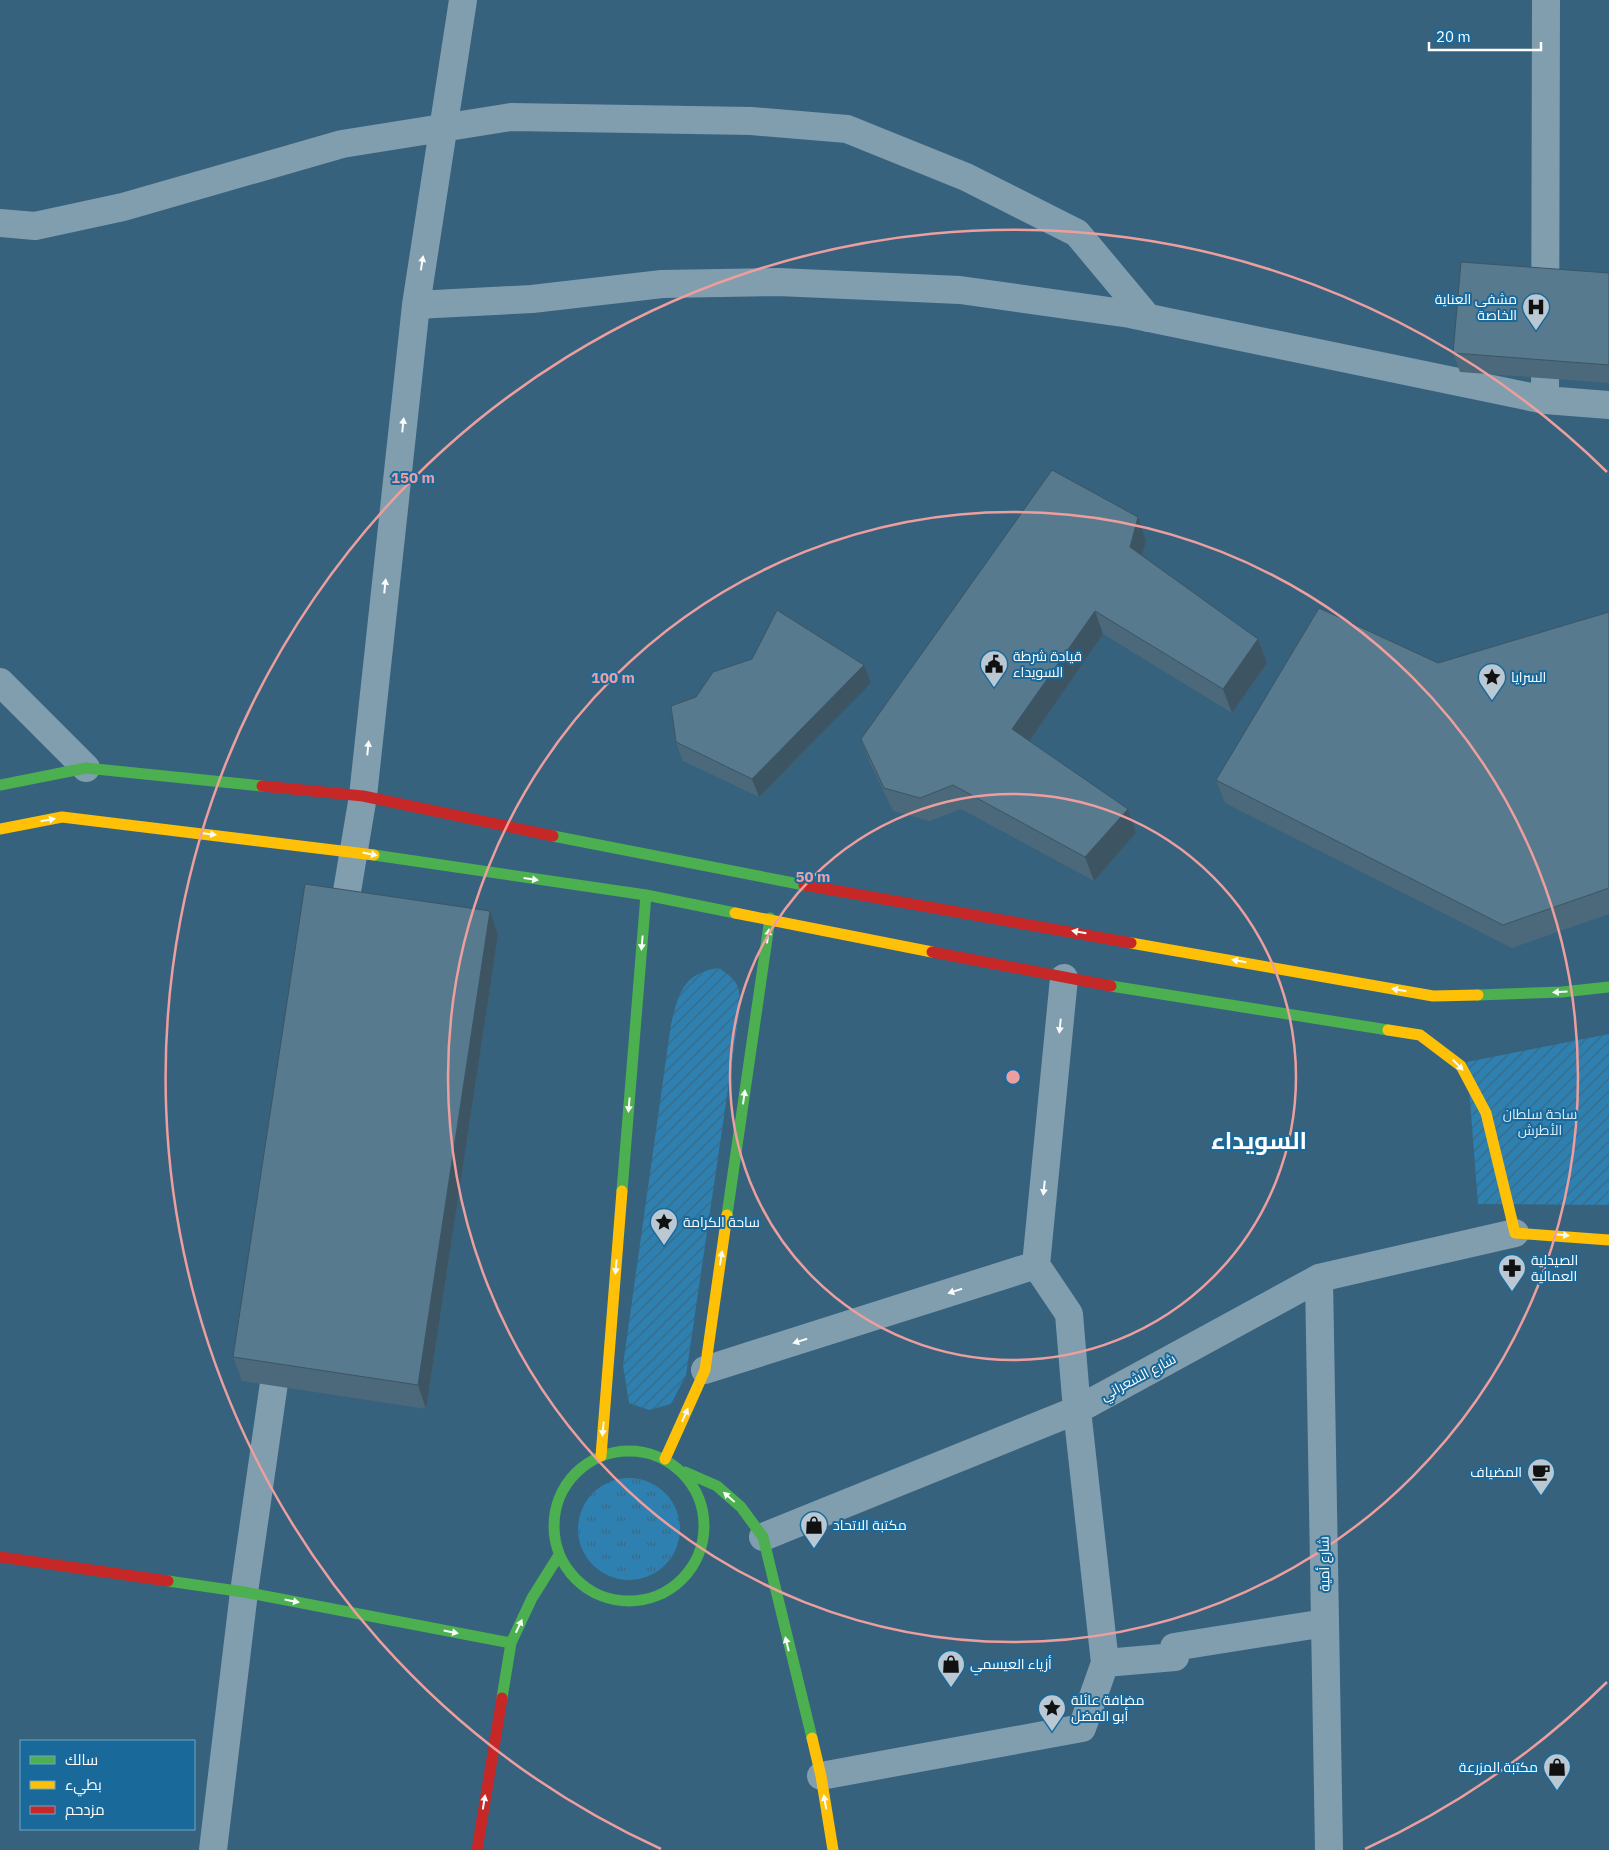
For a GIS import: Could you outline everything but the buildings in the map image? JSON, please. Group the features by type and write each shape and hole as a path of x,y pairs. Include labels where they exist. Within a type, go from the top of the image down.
{"main road":[{"path":"0,785 86,768 363,796 719,870 1433,996 1562,992 1609,987"},
{"path":"0,829 62,817 352,850 406,861 646,895 770,918 1064,978 1420,1034 1461,1066 1486,1113 1515,1232 1609,1240"},
{"path":"601,1456 646,895"},
{"path":"665,1459 704,1370 770,918"},
{"path":"684,1472 696,1490 704,1512 704,1534 698,1556 685,1577 665,1593 641,1601 616,1601 592,1592 572,1576 558,1555 553,1531 556,1506 572,1477 582,1466 601,1456 623,1451 645,1452 665,1459 684,1472 717,1486 741,1507 763,1537 821,1776 833,1850"},
{"path":"477,1850 511,1643 532,1598 558,1555"},
{"path":"0,1557 244,1592 511,1643"}],"street":[{"path":"338,949 352,850 363,796 416,305 463,0"},
{"path":"1546,0 1546,400"},
{"path":"0,223 35,226 123,207 342,144 511,117 751,121 847,129 966,177 1077,233 1148,318"},
{"path":"416,305 532,299 662,284 778,282 960,290 1148,318 1546,400 1609,405"},
{"path":"0,682 86,768"},
{"path":"821,1776 1082,1728 1105,1662 1077,1410 1069,1314 1036,1265 1064,978"},
{"name":"شارع الشعراني","path":"763,1537 1077,1410 1319,1278 1515,1232"},
{"path":"704,1370 1036,1265"},
{"name":"شارع أمية","path":"1319,1278 1329,1850"},
{"path":"214,1850 244,1592 283,1325"},
{"path":"1105,1662 1176,1657 1174,1647 1325,1624"}],"green space":[{"path":"719,968 732,978 738,987 740,998 739,1014 686,1375 671,1404 649,1410 629,1403 623,1365 671,1024 684,986 697,974"},
{"name":"ساحة سلطان الأطرش","path":"1609,1034 1609,1205 1478,1204 1467,1062"},
{"path":"629,1478 649,1482 665,1493 676,1509 680,1529 676,1549 665,1565 649,1576 629,1580 609,1576 593,1565 582,1549 578,1529 582,1509 593,1493 609,1482"}],"traffic: fast":[{"path":"0,785 86,768 262,786"},
{"path":"553,836 804,885"},
{"path":"374,855 646,895 735,913"},
{"path":"622,1191 646,895"},
{"path":"727,1215 770,918"},
{"path":"1111,986 1388,1030"},
{"path":"1478,995 1562,992 1609,987"},
{"path":"629,1451 644,1452 658,1456 671,1463 682,1473 692,1484 699,1497 703,1511 704,1526 703,1541 699,1555 692,1568 682,1579 671,1589 658,1596 644,1600 629,1601 614,1600 600,1596 587,1589 576,1579 566,1568 559,1555 555,1541 554,1526 555,1511 559,1497 566,1484 576,1473 587,1463 600,1456 614,1452 629,1451"},
{"path":"685,1472 717,1486 741,1507 763,1537 812,1738"},
{"path":"502,1698 511,1643 532,1598 559,1555"},
{"path":"168,1581 244,1592 511,1643"}],"traffic: slow":[{"path":"0,829 62,817 374,855"},
{"path":"735,913 932,952"},
{"path":"1131,943 1433,996 1478,995"},
{"path":"1388,1030 1420,1035 1461,1066 1486,1113 1515,1233 1609,1240"},
{"path":"601,1456 622,1191"},
{"path":"665,1459 705,1370 727,1215"},
{"path":"812,1738 821,1776 833,1850"}],"traffic: jam":[{"path":"262,786 363,796 553,836"},
{"path":"804,885 1131,943"},
{"path":"932,952 1111,986"},
{"path":"0,1557 168,1581"},
{"path":"477,1850 502,1698"}],"place":[{"name":"مشفى العناية الخاصة","path":"1536,331"},
{"name":"قيادة شرطة السويداء","path":"994,688"},
{"name":"السرايا","path":"1492,701"},
{"name":"ساحة الكرامة","path":"664,1246"},
{"name":"الصيدلية العمالية","path":"1512,1292"},
{"name":"المضياف","path":"1541,1496"},
{"name":"مكتبة الاتحاد","path":"814,1549"},
{"name":"أزياء العيسمي","path":"951,1688"},
{"name":"مضافة عائلة أبو الفضل","path":"1052,1732"},
{"name":"مكتبة المزرعة","path":"1557,1791"}],"district":[{"name":"السويداء","path":"1259,1140"}]}
